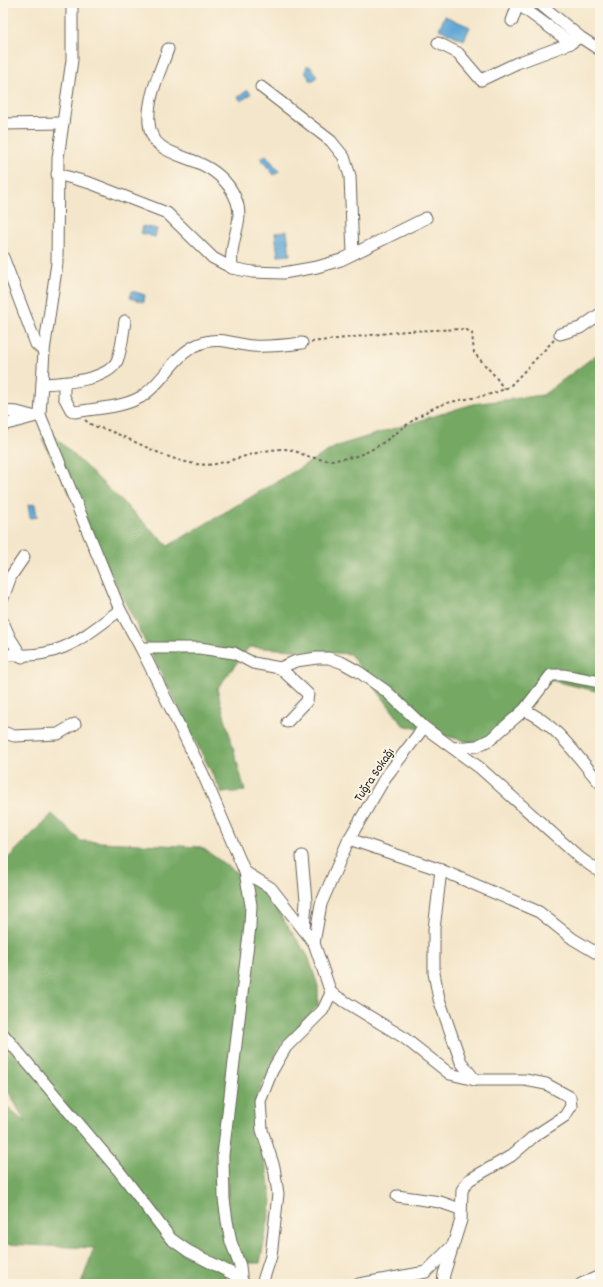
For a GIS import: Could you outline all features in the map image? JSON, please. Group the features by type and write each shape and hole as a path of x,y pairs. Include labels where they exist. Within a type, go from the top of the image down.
{"street":[{"path":"72,3 72,60 59,142 57,263 44,351 42,384 36,415 120,610 141,648 203,774 246,872 251,905 250,926 233,1060 223,1175 227,1222 243,1283"},
{"path":"539,3 580,37 600,50"},
{"path":"512,21 518,4 571,43"},
{"path":"438,43 458,53 480,80 517,63 571,43 580,37"},
{"path":"168,49 154,89 149,124 154,139 163,149 178,157 202,165 220,176 230,187 237,203 240,217 232,253 232,268"},
{"path":"261,87 331,141 344,157 350,176 353,254"},
{"path":"3,124 63,123"},
{"path":"58,174 90,183 167,213 213,258 232,268 252,272 283,274 317,267 353,254 426,218"},
{"path":"3,257 36,344 44,351"},
{"path":"560,334 580,328 600,314"},
{"path":"42,384 64,383 92,377 108,370 113,366 119,355 125,321"},
{"path":"64,383 65,403 68,408 75,412 116,406 133,401 155,384 178,357 187,350 205,342 223,339 243,345 266,346 302,343"},
{"path":"3,411 36,415"},
{"path":"3,425 36,415"},
{"path":"3,598 11,576 24,557"},
{"path":"3,654 22,657 47,653 69,646 120,610"},
{"path":"3,622 10,638 22,657"},
{"path":"141,648 199,648 234,653 253,663 280,668 308,694 307,701 287,722"},
{"path":"280,668 296,661 329,658 343,663 360,672 386,691 424,727 480,768 580,858 600,872"},
{"path":"454,748 477,746 491,739 524,710 551,675 563,675 600,682"},
{"path":"524,710 534,715 555,732 600,783"},
{"path":"3,732 14,736 58,734 75,724"},
{"name":"Tuğra Sokağı","path":"314,943 321,904 349,839 385,778 424,727"},
{"path":"349,839 441,870 539,912 573,939 600,955"},
{"path":"302,856 306,901 304,930"},
{"path":"441,870 434,929 434,973 439,999 461,1062 475,1080"},
{"path":"246,872 271,888 314,943 331,993 403,1037 450,1074 475,1080 525,1080 546,1084 570,1096 572,1106 565,1116 533,1138 511,1156 469,1180 462,1190 460,1209 461,1220 452,1245 444,1274 443,1284"},
{"path":"262,1284 271,1256 278,1194 274,1167 262,1130 260,1101 272,1071 286,1047 322,1010 331,993"},
{"path":"3,1034 119,1171 171,1239 188,1251 231,1273 243,1283"},
{"path":"397,1196 440,1202 460,1209"},
{"path":"359,1284 426,1272 452,1245"},
{"path":"581,1284 600,1276"}],"path":[{"path":"302,343 406,331 465,329 472,333 474,353 495,376 504,390"},
{"path":"75,412 94,428 114,432 161,454 186,462 214,464 272,449 285,448 301,452 310,457 332,461 358,455 372,448 425,411 452,401 504,390 510,386 560,334"}],"green space":[{"path":"600,352 600,692 542,678 485,746 403,725 350,654 249,647 217,689 245,791 222,793 42,439 50,432 168,546 337,446 473,404 543,395"},
{"path":"52,814 81,841 201,847 265,893 308,956 318,986 318,1006 281,1044 255,1101 272,1201 260,1263 227,1263 225,1284 81,1284 94,1248 3,1244 3,1104 26,1123 3,1082 3,863"}],"water":[{"path":"445,16 470,27 464,40 439,29"},
{"path":"307,66 311,67 317,76 314,80 310,80 305,72"},
{"path":"248,90 251,94 241,101 238,97"},
{"path":"266,155 279,171 274,175 261,159"},
{"path":"143,226 157,229 155,237 141,233"},
{"path":"287,231 290,255 278,256 275,233"},
{"path":"132,291 145,295 144,302 130,298"},
{"path":"35,504 37,517 30,518 28,505"}]}
